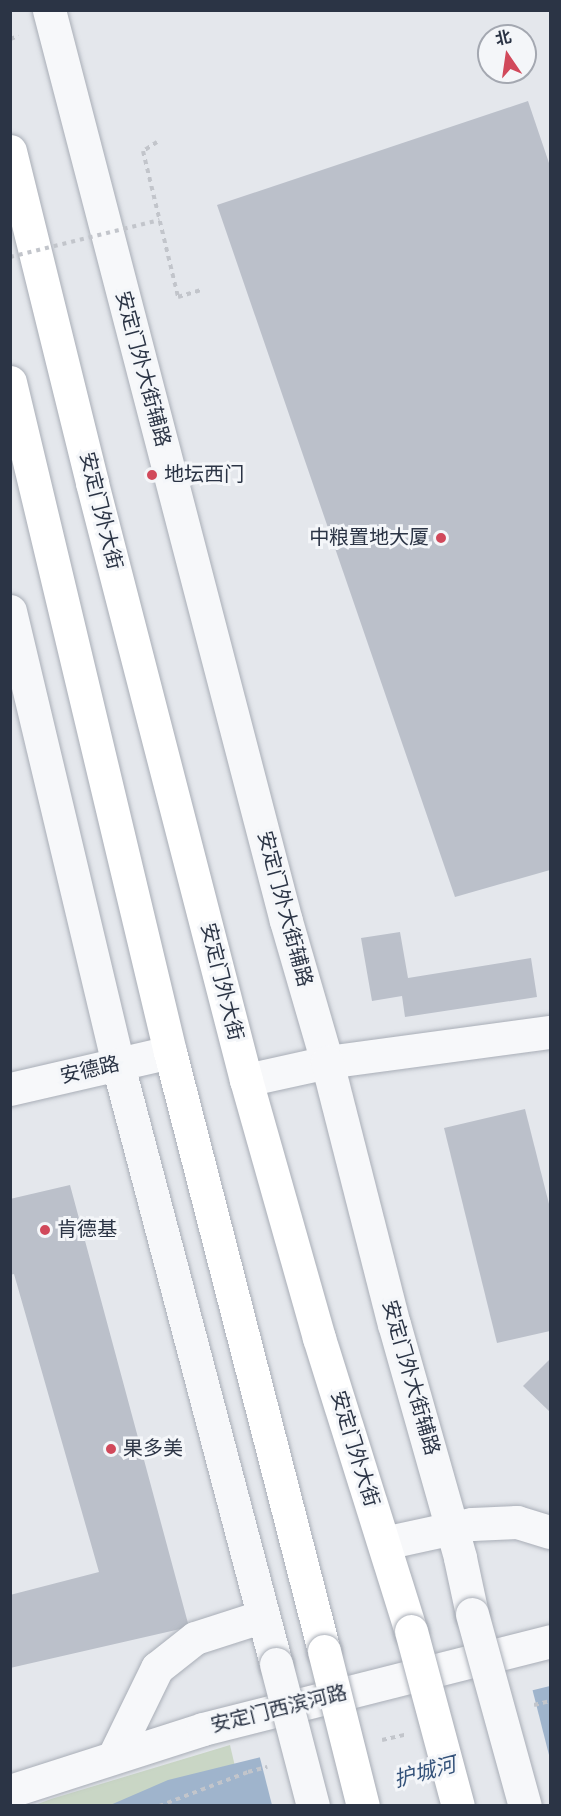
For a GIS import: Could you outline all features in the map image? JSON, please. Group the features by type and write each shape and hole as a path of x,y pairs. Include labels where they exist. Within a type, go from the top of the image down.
{"main road":[{"name":"安定门外大街","path":"10,151 95,494 246,1080 319,1338 411,1631 458,1806"},
{"path":"10,382 170,1052 363,1806"}],"street":[{"name":"安定门外大街辅路","path":"49,10 286,921 327,1062 394,1323 452,1528 472,1614 525,1806"},
{"path":"10,611 118,1065 313,1806"},
{"path":"246,1080 327,1062 550,1032"},
{"name":"安德路","path":"10,1089 170,1052"},
{"path":"384,1543 452,1528 517,1522 550,1532"},
{"path":"114,1756 157,1668 195,1638 263,1616"},
{"name":"安定门西滨河路","path":"10,1791 203,1729 550,1641"}],"path":[{"path":"157,142 143,151 178,297 201,290"},
{"path":"10,257 160,220"},
{"path":"526,1707 550,1701"},
{"path":"375,1742 410,1734"},
{"path":"159,1806 248,1772 271,1766"}],"green space":[{"path":"230,1745 244,1805 32,1806 51,1799"}],"water":[{"name":"护城河","path":"550,1686 550,1805 108,1806 168,1780"}],"pier":[{"path":"532,1688 550,1759 550,1805 272,1805 259,1754"}],"building":[{"name":"中粮置地大厦","path":"528,101 550,166 550,870 455,897 217,205"},
{"path":"400,932 408,978 531,958 537,997 405,1017 402,996 372,1001 361,938"},
{"path":"525,1109 550,1208 550,1331 497,1343 444,1128"},
{"path":"70,1185 189,1627 10,1668 10,1595 99,1572 14,1274 10,1275 10,1199"},
{"path":"550,1359 550,1412 523,1386"}],"place":[{"name":"地坛西门","path":"152,475"},
{"name":"中粮置地大厦","path":"441,538"},
{"name":"肯德基","path":"45,1230"},
{"name":"果多美","path":"111,1449"}]}
